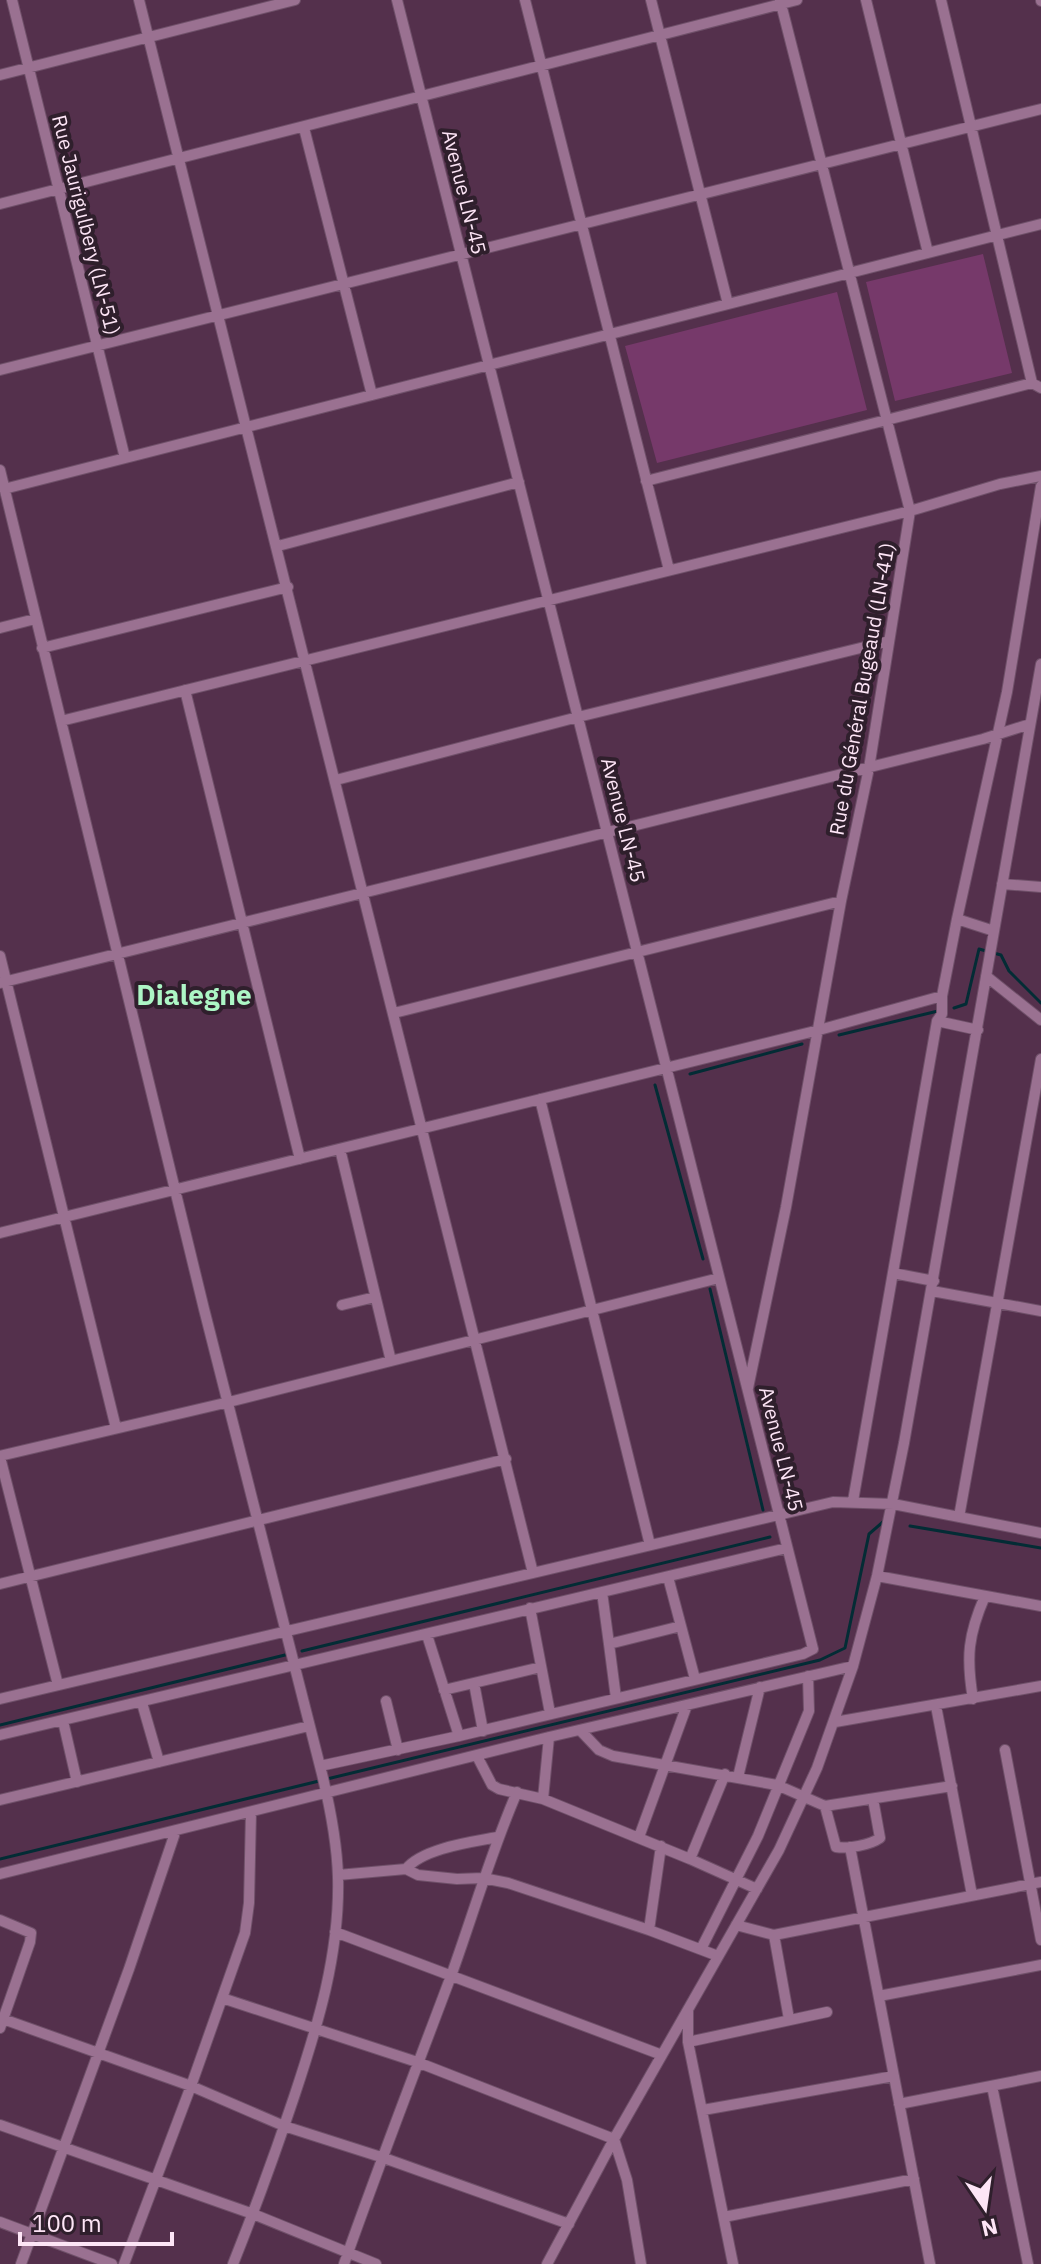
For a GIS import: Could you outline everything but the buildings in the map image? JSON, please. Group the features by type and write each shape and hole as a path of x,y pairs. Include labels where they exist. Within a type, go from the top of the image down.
{"street":[{"name":"Rue Jaurigulbery (LN-51)","path":"12,0 125,458"},
{"path":"139,0 533,1573"},
{"path":"0,75 273,3 295,0"},
{"name":"Avenue LN-45","path":"397,0 813,1649 695,1679"},
{"path":"525,0 669,570"},
{"path":"651,0 728,304"},
{"path":"0,204 797,0"},
{"path":"866,0 928,253"},
{"path":"646,481 1037,385 997,236 941,0"},
{"name":"Rue du Général Bugeaud (LN-41)","path":"748,1390 869,768 910,511 780,2"},
{"path":"0,370 1041,109"},
{"path":"304,128 372,395"},
{"path":"4,489 1041,224"},
{"path":"0,470 326,1790 338,1875 335,1932 317,2028 233,2264"},
{"path":"61,721 1041,476"},
{"path":"278,546 519,482"},
{"path":"853,1501 937,1021 942,1014 942,996 957,919 1007,692 1041,486"},
{"path":"1033,529 1041,545"},
{"path":"42,648 288,587"},
{"path":"0,628 35,619"},
{"path":"336,780 889,641"},
{"path":"547,2264 806,1796 853,1666 893,1504 1041,664"},
{"path":"185,690 300,1159"},
{"path":"3,982 869,768 996,736 1030,724"},
{"path":"1002,884 1041,887"},
{"path":"394,1013 841,901"},
{"path":"957,919 994,931"},
{"path":"0,956 3,982 116,1428"},
{"path":"986,976 1041,1020"},
{"path":"0,1233 819,1030 942,996"},
{"path":"937,1021 978,1030"},
{"path":"959,1517 1041,1059"},
{"path":"540,1099 650,1545"},
{"path":"340,1149 391,1361"},
{"path":"893,1273 998,1303 1041,1311"},
{"path":"58,1685 0,1457 719,1278"},
{"path":"342,1305 375,1297"},
{"path":"0,1584 506,1459"},
{"path":"0,1699 833,1502 893,1504 1041,1533"},
{"path":"0,1735 787,1548"},
{"path":"877,1576 1041,1606"},
{"path":"321,1770 695,1679 668,1577"},
{"path":"602,1592 616,1698"},
{"path":"973,1699 968,1650 972,1628 985,1596"},
{"path":"530,1608 550,1713"},
{"path":"609,1644 681,1626"},
{"path":"427,1635 459,1736"},
{"path":"0,1874 251,1812 326,1790 853,1666"},
{"path":"444,1690 541,1667"},
{"path":"701,1949 758,1836 809,1711 808,1676"},
{"path":"474,1683 483,1731"},
{"path":"835,1722 1041,1686"},
{"path":"738,1777 760,1687"},
{"path":"386,1701 398,1750"},
{"path":"142,1703 159,1762"},
{"path":"639,1837 687,1705"},
{"path":"936,1706 972,1895"},
{"path":"63,1721 77,1782"},
{"path":"0,1800 309,1726"},
{"path":"580,1730 593,1746 606,1754 777,1785 825,1806 952,1786"},
{"path":"543,1799 549,1737"},
{"path":"1005,1750 1036,1882 1041,1940"},
{"path":"477,1756 492,1785 499,1789 543,1799 661,1846 757,1889"},
{"path":"690,1859 725,1774"},
{"path":"344,2264 517,1792"},
{"path":"825,1806 836,1847 850,1847 876,1842 880,1838 873,1799"},
{"path":"124,2264 191,2086 248,1918 251,1812"},
{"path":"21,2264 176,1830"},
{"path":"406,1869 416,1859 455,1846 498,1837"},
{"path":"649,1930 661,1846"},
{"path":"850,1847 930,2264"},
{"path":"338,1875 406,1869 418,1875 483,1878 508,1883 718,1956"},
{"path":"736,1925 774,1935 1036,1882"},
{"path":"0,1920 31,1933 1,2022 99,2052 191,2086 284,2126 569,2224"},
{"path":"335,1932 662,2055"},
{"path":"774,1935 789,2019"},
{"path":"879,1996 1041,1965"},
{"path":"222,1998 417,2062 614,2139"},
{"path":"688,2009 688,2042 733,2264"},
{"path":"688,2042 827,2012"},
{"path":"703,2110 894,2076"},
{"path":"899,2104 1041,2076"},
{"path":"992,2086 1028,2264"},
{"path":"0,2125 253,2214 376,2264"},
{"path":"614,2139 627,2180 641,2264"},
{"path":"724,2217 914,2179"},
{"path":"0,2222 112,2264"}],"shaded area":[{"path":"983,254 1012,373 895,401 866,282"},
{"path":"837,292 867,410 657,463 625,346"}],"waterway":[{"path":"954,1008 966,1004 979,949 1001,955 1009,971 1041,1003"},
{"path":"839,1035 938,1011"},
{"path":"690,1074 802,1044"},
{"path":"655,1085 703,1259"},
{"path":"710,1289 763,1510"},
{"path":"327,1779 820,1660 845,1648 869,1534 884,1521"},
{"path":"910,1526 1041,1548"},
{"path":"302,1651 770,1537"},
{"path":"0,1725 285,1655"},
{"path":"0,1859 319,1781"}],"district":[{"name":"Dialegne","path":"194,995"}]}
